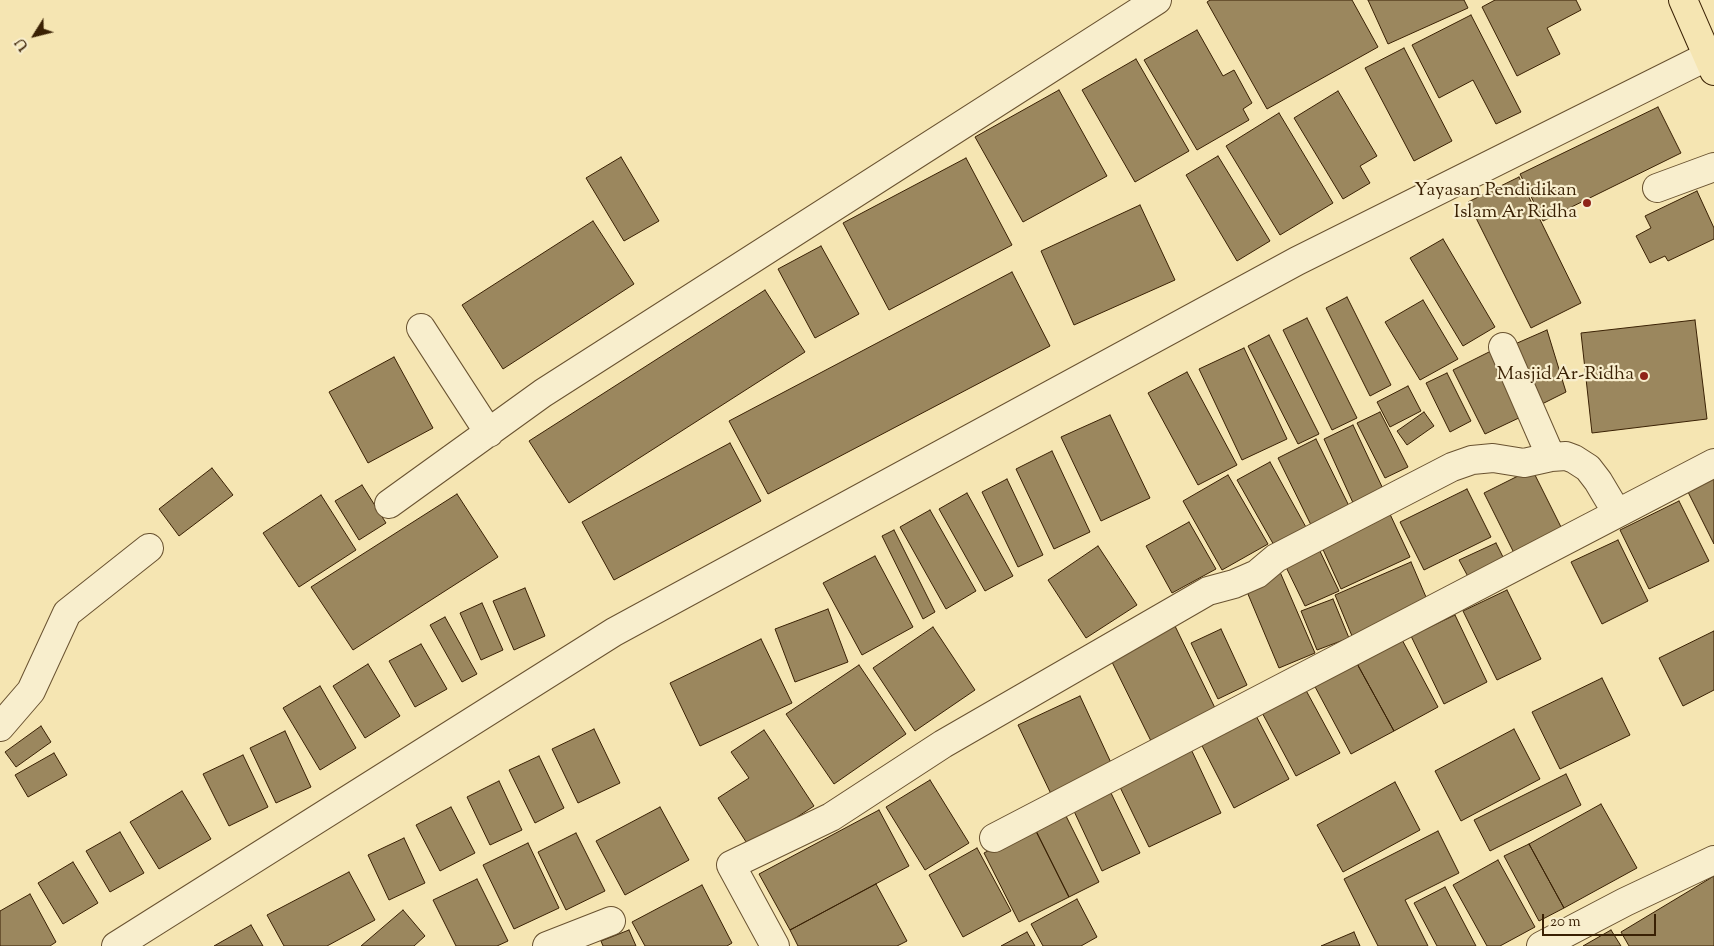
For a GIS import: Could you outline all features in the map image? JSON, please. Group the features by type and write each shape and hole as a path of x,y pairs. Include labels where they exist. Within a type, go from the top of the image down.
{"main road":[{"path":"1683,0 1711,64"}],"street":[{"path":"390,504 550,389 1157,0"},
{"path":"116,946 614,632 1297,261 1711,64"},
{"path":"1657,188 1714,167"},
{"path":"421,328 488,433"},
{"path":"1503,347 1550,456"},
{"path":"775,946 731,865 831,817 943,744 1208,591 1234,584 1257,574 1276,558 1452,467 1472,460 1493,458 1524,463 1550,456 1566,456 1588,468 1617,513"},
{"path":"994,838 1714,463"},
{"path":"0,727 31,691 67,613 149,548"},
{"path":"1541,946 1625,902 1714,860"},
{"path":"547,946 611,921"}],"building":[{"path":"1210,0 1352,0 1378,47 1267,109 1207,2"},
{"path":"1368,0 1464,0 1468,8 1388,44"},
{"path":"1495,0 1576,0 1581,10 1547,28 1560,54 1517,76 1482,7"},
{"path":"1471,15 1521,112 1496,124 1473,80 1439,98 1412,45"},
{"path":"1197,30 1223,76 1234,70 1252,103 1243,109 1249,120 1197,150 1144,60"},
{"path":"1404,48 1452,141 1414,161 1365,68"},
{"path":"1136,59 1189,151 1135,182 1082,90"},
{"path":"1059,90 1107,176 1023,222 975,137"},
{"path":"1338,91 1377,156 1360,166 1370,183 1343,199 1294,118"},
{"path":"1658,107 1681,153 1543,221 1520,174"},
{"path":"1279,113 1333,203 1280,235 1226,146"},
{"path":"1218,156 1270,241 1237,261 1186,175"},
{"path":"621,157 659,221 624,241 586,178"},
{"path":"966,158 1012,245 889,310 843,223"},
{"path":"1519,177 1581,303 1531,328 1468,202"},
{"path":"1697,191 1714,228 1714,239 1668,261 1665,256 1650,263 1636,236 1651,228 1645,216"},
{"path":"1140,205 1175,280 1074,325 1041,251"},
{"path":"593,221 634,284 503,369 462,305"},
{"path":"1443,239 1495,327 1463,346 1410,258"},
{"path":"821,246 859,314 815,338 778,269"},
{"path":"1012,272 1050,346 768,494 729,421"},
{"path":"765,290 805,352 569,503 529,441"},
{"path":"1347,297 1391,385 1370,396 1326,308"},
{"path":"1423,300 1458,359 1420,380 1385,322"},
{"path":"1307,318 1357,418 1332,430 1283,330"},
{"name":"Masjid Ar-Ridha","path":"1695,320 1707,419 1592,433 1581,333"},
{"path":"1547,330 1566,392 1542,404 1515,344"},
{"path":"1269,335 1319,434 1298,444 1248,346"},
{"path":"1244,348 1287,439 1242,460 1199,369"},
{"path":"1491,351 1523,416 1485,434 1453,370"},
{"path":"394,357 433,428 368,463 329,392"},
{"path":"1187,372 1237,465 1198,485 1148,393"},
{"path":"1447,373 1471,421 1450,432 1426,383"},
{"path":"1408,386 1421,411 1390,427 1377,402"},
{"path":"1380,412 1408,467 1385,478 1357,423"},
{"path":"1424,412 1434,426 1407,445 1397,431"},
{"path":"1110,415 1150,498 1101,521 1061,437"},
{"path":"1353,425 1384,491 1354,505 1324,439"},
{"path":"1316,439 1350,508 1312,527 1278,458"},
{"path":"730,443 761,501 614,580 582,522"},
{"path":"1052,451 1090,532 1054,549 1016,469"},
{"path":"1270,462 1307,529 1275,547 1237,480"},
{"path":"212,468 233,495 179,536 159,509"},
{"path":"1532,469 1564,533 1516,557 1484,493"},
{"path":"1228,475 1268,544 1222,570 1183,501"},
{"path":"1714,476 1714,544 1687,490"},
{"path":"1007,479 1043,555 1018,567 982,492"},
{"path":"362,485 386,523 359,540 335,501"},
{"path":"1467,489 1491,537 1424,570 1400,522"},
{"path":"967,493 1013,576 985,591 939,509"},
{"path":"457,494 498,557 353,650 311,587"},
{"path":"321,495 356,550 299,587 263,533"},
{"path":"1679,501 1709,561 1649,589 1620,530"},
{"path":"930,510 976,591 946,609 900,527"},
{"path":"1389,512 1410,557 1341,589 1320,543"},
{"path":"1189,522 1216,569 1172,593 1146,546"},
{"path":"894,530 935,612 923,619 882,536"},
{"path":"1618,540 1648,601 1602,624 1571,562"},
{"path":"1496,543 1508,567 1472,584 1459,560"},
{"path":"1317,545 1339,591 1305,606 1283,561"},
{"path":"1098,546 1137,605 1086,638 1048,580"},
{"path":"875,556 913,627 862,655 823,583"},
{"path":"1411,562 1429,604 1352,636 1335,595"},
{"path":"1280,572 1315,653 1279,668 1245,587"},
{"path":"525,588 545,636 514,650 493,601"},
{"path":"1507,590 1541,659 1497,680 1463,611"},
{"path":"1333,599 1349,638 1317,650 1301,611"},
{"path":"482,603 503,650 481,660 460,613"},
{"path":"828,609 848,662 795,682 775,629"},
{"path":"1455,615 1487,682 1444,704 1411,636"},
{"path":"445,617 477,674 462,682 430,625"},
{"path":"1175,626 1216,710 1151,741 1110,658"},
{"path":"933,627 975,690 915,731 873,668"},
{"path":"1221,629 1247,685 1218,699 1191,643"},
{"path":"1714,631 1714,690 1683,706 1659,658"},
{"path":"1400,636 1438,707 1394,731 1355,660"},
{"path":"761,639 792,703 700,746 670,683"},
{"path":"421,644 447,689 415,707 389,661"},
{"path":"1355,660 1394,731 1351,754 1313,683"},
{"path":"368,664 400,716 365,738 333,686"},
{"path":"859,665 906,734 834,784 786,714"},
{"path":"1602,678 1630,735 1560,769 1532,712"},
{"path":"1302,683 1340,753 1296,776 1259,707"},
{"path":"320,686 356,748 320,770 283,708"},
{"path":"1080,696 1113,767 1052,796 1018,725"},
{"path":"1253,710 1289,779 1234,808 1198,738"},
{"path":"41,726 51,742 16,767 5,752"},
{"path":"594,729 620,783 578,803 552,749"},
{"path":"1514,729 1540,779 1461,821 1435,771"},
{"path":"764,730 814,806 750,848 718,798 749,778 731,752"},
{"path":"285,731 311,787 276,803 250,748"},
{"path":"1190,747 1221,813 1149,847 1117,781"},
{"path":"54,753 67,775 28,797 15,775"},
{"path":"243,755 268,807 229,826 203,774"},
{"path":"539,756 564,808 535,823 509,770"},
{"path":"1566,774 1581,805 1490,851 1474,820"},
{"path":"930,780 969,843 925,870 886,807"},
{"path":"499,781 522,830 490,845 467,797"},
{"path":"1395,782 1420,830 1343,872 1317,825"},
{"path":"182,791 211,839 159,869 130,822"},
{"path":"1110,791 1140,853 1102,871 1073,809"},
{"path":"1601,804 1637,868 1564,908 1529,844"},
{"path":"451,807 475,853 440,871 416,825"},
{"path":"660,807 689,860 625,895 596,841"},
{"path":"879,810 909,866 790,930 759,874"},
{"path":"1064,812 1099,882 1069,897 1034,827"},
{"path":"1034,827 1069,897 1019,922 984,853"},
{"path":"1438,831 1459,873 1405,900 1428,946 1378,946 1344,879"},
{"path":"120,832 144,873 110,892 86,851"},
{"path":"576,833 605,891 566,910 538,852"},
{"path":"404,838 425,883 389,900 368,855"},
{"path":"528,843 559,908 514,929 483,865"},
{"path":"1529,844 1564,908 1539,921 1504,856"},
{"path":"977,848 1011,911 963,937 929,875"},
{"path":"1498,860 1535,927 1500,946 1487,946 1453,885"},
{"path":"73,862 98,903 63,924 38,883"},
{"path":"349,872 375,920 327,946 284,946 267,915"},
{"path":"1714,876 1714,946 1629,946 1621,932"},
{"path":"477,879 508,941 497,946 456,946 433,900"},
{"path":"876,884 907,941 897,946 798,946 790,930"},
{"path":"702,885 732,943 727,946 645,946 632,922"},
{"path":"1445,887 1476,946 1437,946 1414,903"},
{"path":"30,894 56,942 50,946 0,946 0,911"},
{"path":"1077,899 1097,937 1081,946 1043,946 1031,924"},
{"path":"403,910 425,936 414,946 361,946"},
{"path":"251,925 263,946 214,946"},
{"path":"629,930 636,946 603,946 601,941"},
{"path":"1611,930 1621,946 1583,946"},
{"path":"1027,932 1035,946 1001,946"},
{"path":"1354,932 1360,946 1321,946"}],"place":[{"name":"Yayasan Pendidikan Islam Ar Ridha","path":"1587,203"},
{"name":"Masjid Ar-Ridha","path":"1644,376"}]}
